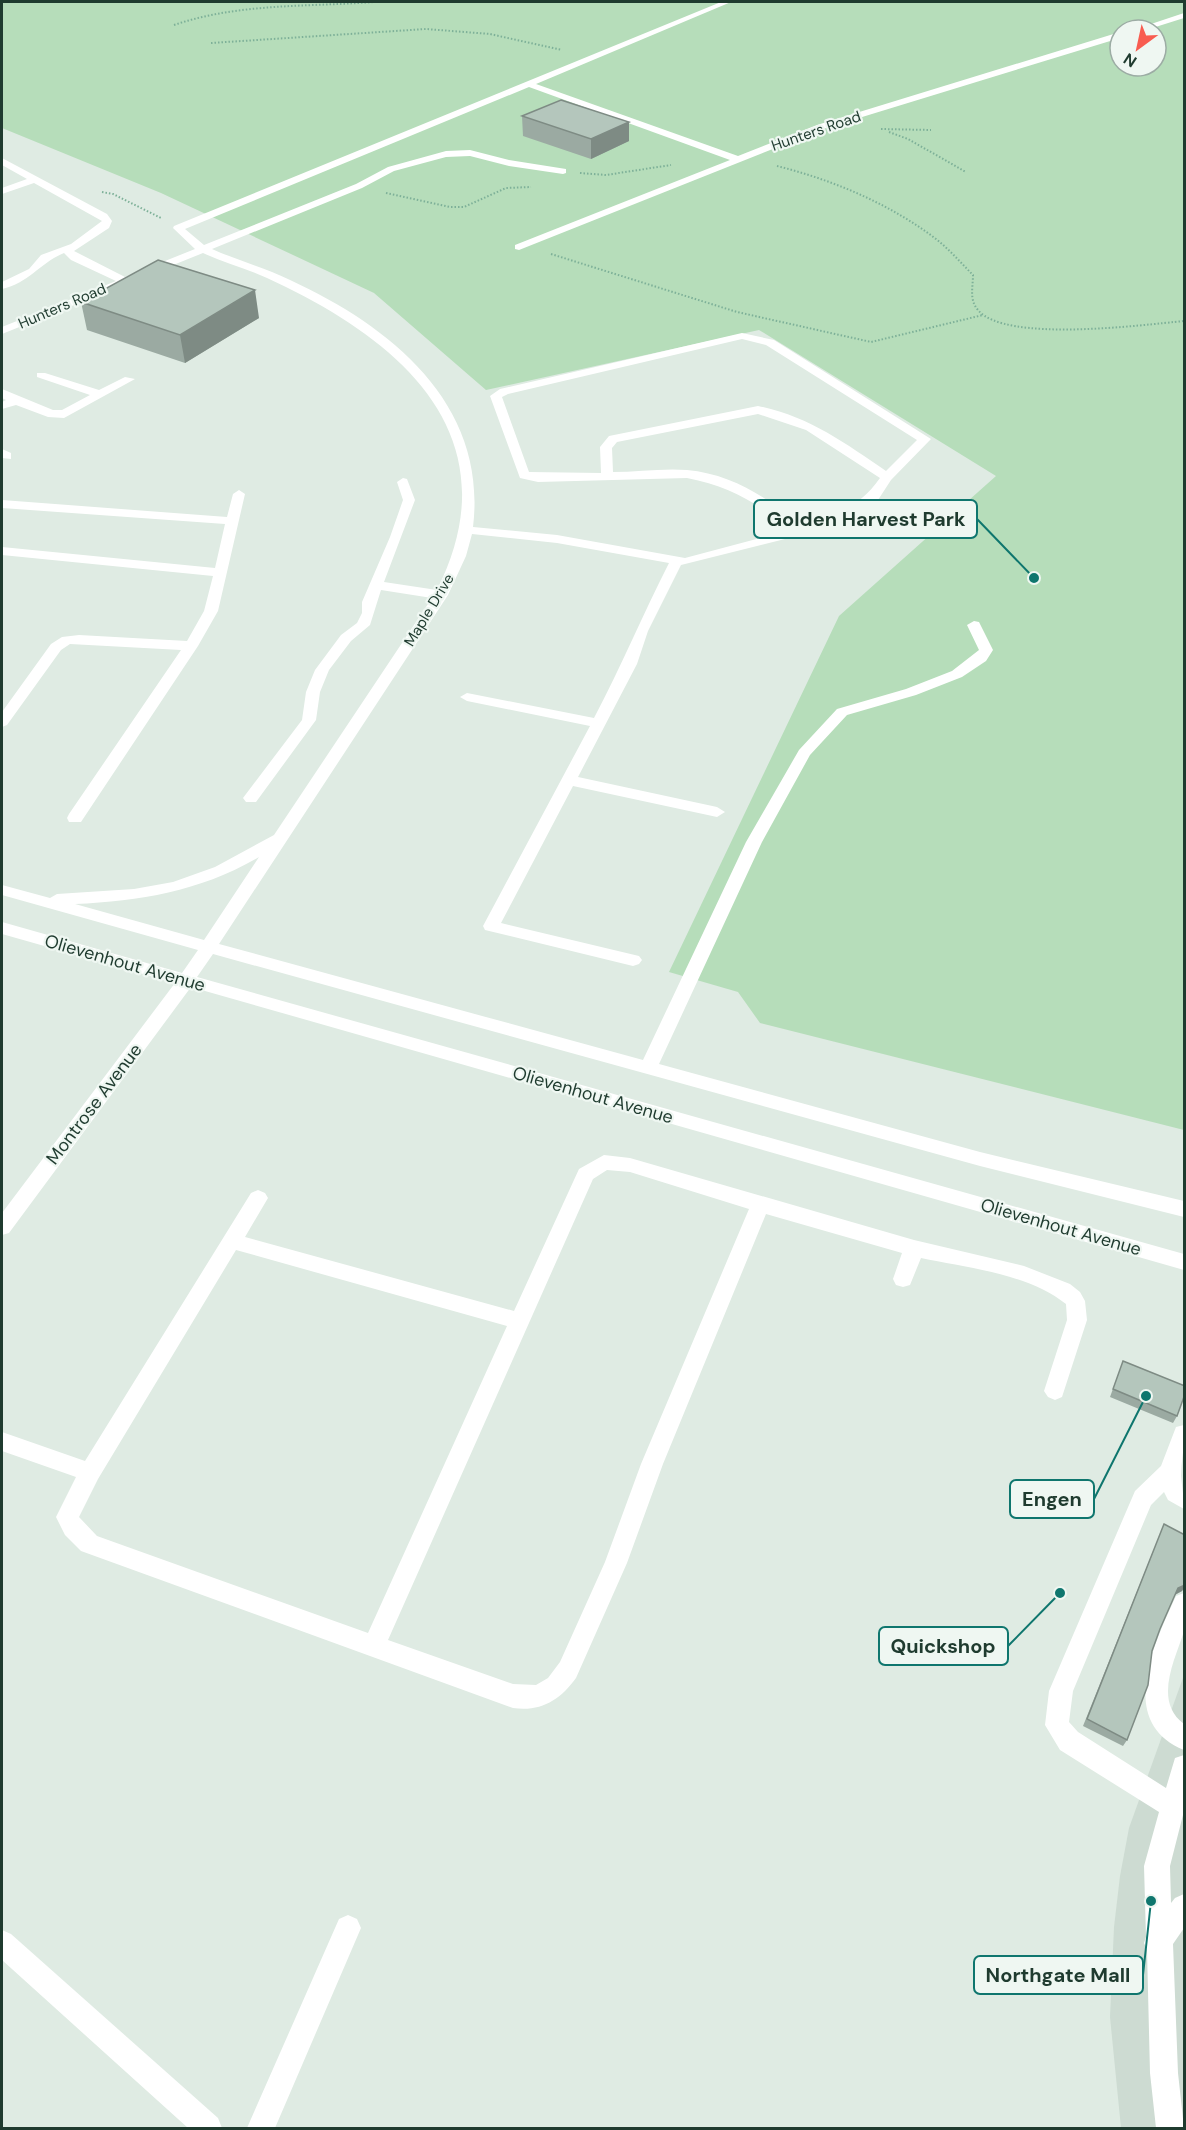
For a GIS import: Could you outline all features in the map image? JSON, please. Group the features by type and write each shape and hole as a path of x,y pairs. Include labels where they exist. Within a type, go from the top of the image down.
{"street":[{"path":"202,248 185,237 178,228 727,2"},
{"path":"1168,20 1185,15"},
{"name":"Hunters Road","path":"519,247 820,127 1108,39"},
{"path":"529,84 737,159"},
{"name":"Hunters Road","path":"2,331 359,186 391,169 446,154 471,153 509,163 563,171"},
{"path":"2,161 104,216 107,221 101,229 70,247 45,257 33,271 2,286"},
{"path":"2,191 35,179"},
{"path":"70,247 69,254 75,258 124,281"},
{"name":"Maple Drive","path":"202,248 274,277 350,318 378,336 433,388 449,415 461,445 467,486 467,530 459,558 441,595 209,948"},
{"path":"467,530 557,539 676,563 800,531 838,519 861,507 925,439 770,342 742,336 626,361 504,391 496,396 524,475 607,478 687,474 712,479 752,493 800,531"},
{"path":"41,375 100,395"},
{"path":"2,393 16,401 57,415 64,414 129,379"},
{"path":"2,406 16,401"},
{"path":"607,478 606,447 614,439 758,410 775,413 811,427 887,477"},
{"path":"251,798 309,720 313,692 321,670 346,638 363,625 369,613 369,602 409,500 403,482"},
{"path":"75,819 212,611 239,494"},
{"path":"2,504 233,521"},
{"path":"2,551 221,573"},
{"path":"633,960 491,926 630,664 641,631 676,563"},
{"path":"376,585 441,595"},
{"path":"649,1067 659,1041 754,842 804,753 842,712 911,692 957,674 981,658 986,650 974,625"},
{"path":"2,722 61,643 79,639 191,646"},
{"path":"466,697 599,723"},
{"path":"569,780 717,812"},
{"path":"43,901 157,892 188,884 244,860 284,835"},
{"name":"Olievenhout Avenue","path":"2,890 980,1159 1185,1209"},
{"name":"Olievenhout Avenue","path":"2,928 1185,1263"},
{"name":"Montrose Avenue","path":"2,1227 209,948"},
{"path":"374,1645 586,1174 604,1162 630,1165 914,1248 1050,1283 1072,1296 1077,1309 1077,1320 1055,1391"},
{"path":"258,1198 90,1472 67,1517 73,1528 89,1544 513,1696 525,1698 539,1696 556,1686 568,1670 616,1563 652,1464 760,1204"},
{"path":"232,1241 520,1322"},
{"path":"903,1279 914,1248"},
{"path":"1172,1806 1069,1741 1057,1725 1060,1691 1143,1498 1169,1473 1185,1434"},
{"path":"2,1442 90,1472"},
{"path":"1169,1473 1172,1488 1185,1499"},
{"path":"1185,1604 1166,1652 1156,1696 1162,1721 1168,1729 1185,1738"},
{"path":"1170,2128 1164,2073 1157,1943 1157,1866 1172,1806 1185,1767"},
{"path":"1157,1943 1185,1907"},
{"path":"261,2128 348,1928"},
{"path":"2,1943 208,2128"}],"path":[{"path":"270,2 356,4 374,2"},
{"path":"174,25 196,13"},
{"path":"211,43 426,29 490,34 595,57"},
{"path":"882,129 908,139 966,172"},
{"path":"737,159 805,174 894,214 937,240 973,275 972,301 979,312 1009,327 1096,329 1185,321"},
{"path":"563,171 606,175 673,165"},
{"path":"359,186 450,207 478,203 506,188 536,187"},
{"path":"519,247 585,262 737,312 871,342 984,315"}],"shaded area":[{"path":"1184,1675 1184,2128 1121,2128 1110,2017 1114,1927 1120,1876 1129,1828"}],"green space":[{"path":"2,2 1184,2 1184,1130 760,1023 738,992 669,972 839,616 996,476 759,330 486,390 374,293 161,193 2,128"}],"building":[{"path":"561,100 629,122 591,139 522,116"},
{"path":"158,260 255,290 180,335 81,302"},
{"path":"1123,1361 1185,1386 1185,1394 1177,1416 1113,1389"},
{"path":"1164,1524 1185,1535 1185,1585 1178,1588 1160,1629 1152,1651 1148,1685 1127,1740 1087,1719"}],"place":[{"name":"Golden Harvest Park","path":"1034,578"},
{"name":"Engen","path":"1146,1396"},
{"name":"Quickshop","path":"1060,1593"},
{"name":"Northgate Mall","path":"1151,1901"}]}
